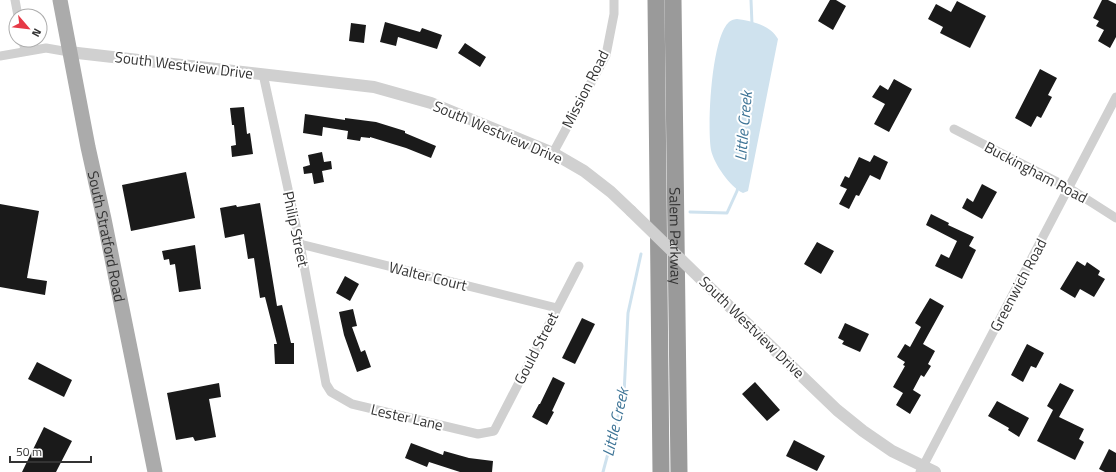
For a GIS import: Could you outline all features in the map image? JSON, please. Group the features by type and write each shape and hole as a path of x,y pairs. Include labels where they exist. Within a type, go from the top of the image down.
{"highway":[{"name":"Salem Parkway","path":"656,0 661,464"},
{"name":"Salem Parkway","path":"673,0 679,472"},
{"path":"679,449 688,463 688,472"},
{"path":"653,472 653,470 661,464"}],"main road":[{"name":"South Stratford Road","path":"60,0 69,52 156,472"}],"street":[{"name":"Mission Road","path":"553,153 606,55 614,14 614,0"},
{"path":"0,56 46,48 69,52"},
{"name":"South Westview Drive","path":"69,52 374,87 431,103 553,153 584,171 611,192 838,410 863,431 921,469 935,472"},
{"name":"Philip Street","path":"263,74 300,244 326,384"},
{"name":"Greenwich Road","path":"921,469 1116,97"},
{"name":"Buckingham Road","path":"954,129 1069,188 1116,218"},
{"name":"Walter Court","path":"300,244 557,308"},
{"name":"Gould Street","path":"494,431 579,266"},
{"name":"Lester Lane","path":"326,384 331,392 352,404 478,434 494,431"}],"water":[{"path":"737,19 760,24 775,34 778,39 748,191 743,193 733,186 715,162 711,150 710,139 710,104 714,63 723,31 729,22"}],"building":[{"path":"830,0 836,0 846,6 833,30 818,21"},
{"path":"1102,0 1108,0 1116,4 1116,37 1110,48 1098,41 1104,30 1096,26 1099,21 1093,18"},
{"path":"957,1 986,16 970,48 940,33 943,27 928,19 936,4 951,12"},
{"path":"385,22 420,32 422,28 442,35 437,49 398,37 396,46 380,42"},
{"path":"351,23 366,25 364,43 349,41"},
{"path":"465,43 486,57 480,67 458,53"},
{"path":"1040,69 1057,78 1048,95 1052,97 1041,118 1037,116 1031,127 1015,118"},
{"path":"894,79 912,89 889,132 874,124 885,104 872,97 880,85 888,90"},
{"path":"244,107 247,134 250,133 253,154 232,157 231,146 236,145 234,125 232,125 230,108"},
{"path":"305,114 345,120 345,118 376,122 405,131 405,133 436,146 431,158 406,148 370,137 361,137 360,141 347,139 348,131 323,127 322,136 303,133"},
{"path":"322,152 324,162 331,161 332,169 322,171 324,182 314,184 312,173 304,174 303,167 310,165 308,155"},
{"path":"874,155 888,162 880,180 870,175 859,196 856,195 849,209 839,204 847,189 840,186 845,176 849,178 859,157 870,162"},
{"path":"186,172 195,218 131,231 122,185"},
{"path":"982,184 997,192 982,219 962,208 967,198 973,202"},
{"path":"260,203 277,306 282,305 291,343 294,343 294,364 275,364 274,344 277,344 265,297 260,298 254,258 248,259 244,234 225,238 220,208"},
{"path":"0,204 39,211 27,278 47,281 45,295 0,287"},
{"path":"931,214 949,223 948,225 974,237 969,246 976,250 962,279 935,266 941,254 949,258 957,241 926,225"},
{"path":"817,242 834,251 821,274 804,264"},
{"path":"195,245 201,289 179,292 175,264 170,265 169,259 164,260 162,251"},
{"path":"1077,261 1085,266 1087,262 1100,271 1098,275 1105,279 1094,297 1080,289 1075,298 1060,289"},
{"path":"345,276 359,284 350,301 336,293"},
{"path":"930,298 944,306 923,344 935,351 928,364 931,366 924,377 921,375 913,390 921,395 910,414 896,405 903,393 893,387 905,366 903,365 905,362 897,357 905,344 910,347 921,327 915,323"},
{"path":"353,309 357,326 352,327 361,352 365,350 371,367 357,372 344,335 339,312"},
{"path":"582,318 595,324 575,364 562,358"},
{"path":"845,323 869,334 860,352 842,344 844,341 838,338"},
{"path":"1027,344 1044,353 1036,368 1031,366 1023,382 1011,375"},
{"path":"37,362 72,380 64,397 28,379"},
{"path":"553,377 565,383 552,411 554,412 547,425 532,417"},
{"path":"755,382 780,410 767,421 742,394"},
{"path":"219,383 221,397 209,399 216,437 195,441 193,437 176,440 167,393"},
{"path":"1060,383 1074,390 1059,417 1084,429 1079,439 1084,442 1075,460 1037,441 1053,410 1047,406"},
{"path":"997,401 1029,418 1019,437 1008,430 1009,428 988,416"},
{"path":"44,427 72,441 56,472 22,472"},
{"path":"794,440 825,456 817,471 786,456"},
{"path":"411,443 443,455 444,451 469,458 493,461 492,472 460,472 429,462 427,467 405,458"},
{"path":"1109,449 1116,453 1116,472 1105,472 1099,469"}],"waterway":[{"name":"Little Creek","path":"751,0 752,24"},
{"name":"Little Creek","path":"690,212 727,213 738,187"},
{"name":"Little Creek","path":"603,472 624,394 628,313 641,254"}]}
